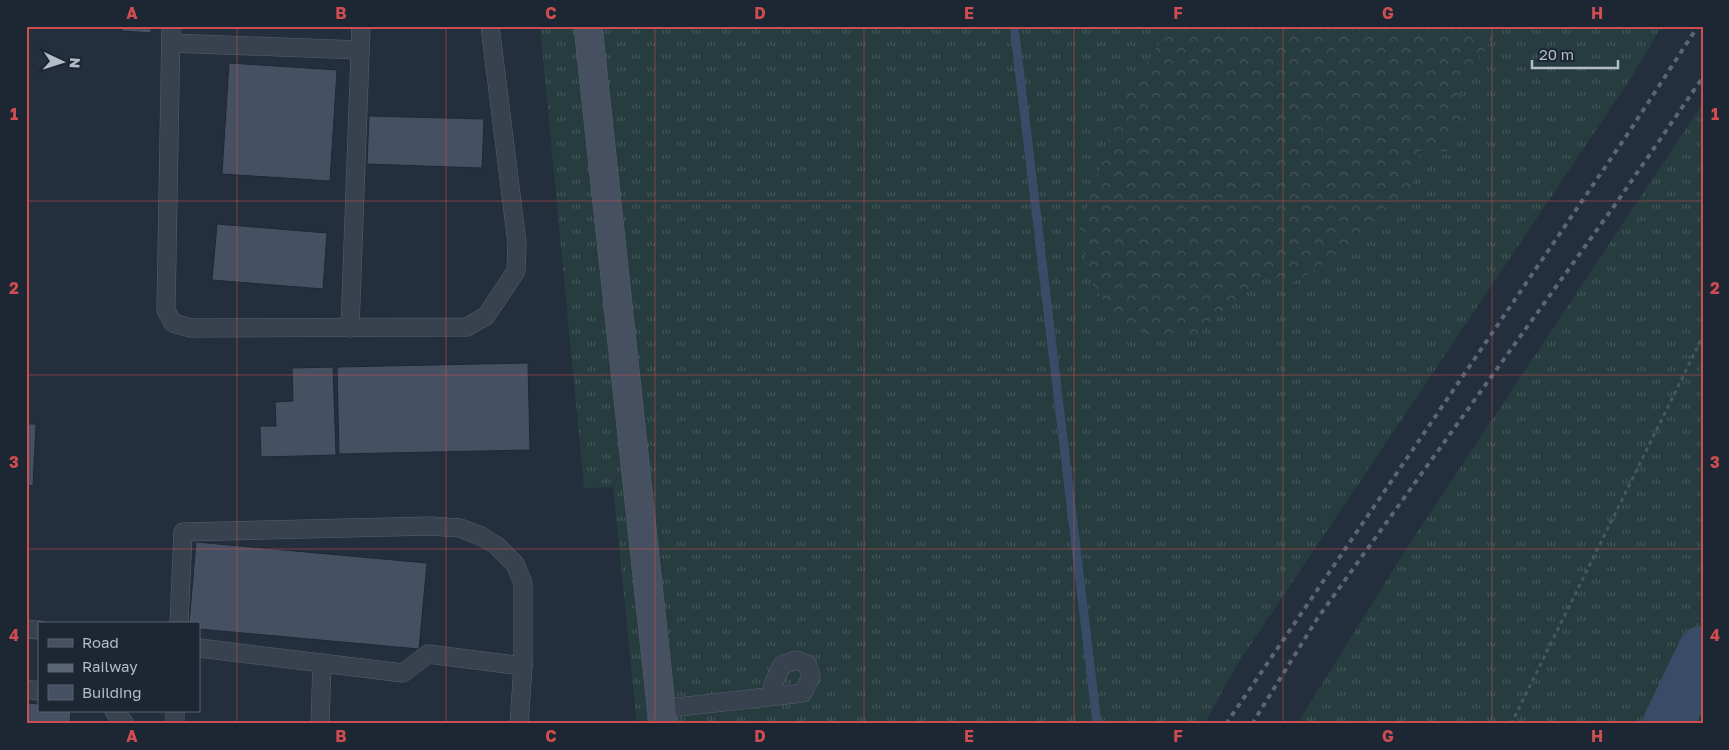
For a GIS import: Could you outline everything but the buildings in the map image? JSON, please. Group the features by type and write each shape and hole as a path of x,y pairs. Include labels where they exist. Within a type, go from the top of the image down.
{"street":[{"path":"588,26 662,717"}],"lane":[{"path":"350,328 361,26"},
{"path":"360,50 171,35 166,310 173,323 191,328 467,327 486,316 516,271 516,243 490,26"},
{"path":"179,622 183,532 430,526 460,528 481,536 497,546 515,564 524,583 524,666 519,724"},
{"path":"200,648 403,673 428,654 524,666"},
{"path":"320,724 322,663"},
{"path":"662,717 770,696"},
{"path":"115,712 124,724"}],"path":[{"path":"1511,724 1703,336"}],"green space":[{"path":"540,26 1170,26 1163,39 1192,339 1265,273 1408,200 1422,145 1446,152 1465,114 1456,82 1484,52 1500,26 1662,26 1627,84 1238,663 1204,724 637,724 613,487 584,488"},
{"path":"1170,26 1500,26 1484,52 1456,82 1465,114 1446,153 1422,145 1408,200 1353,247 1290,284 1265,273 1192,339 1128,330 1094,289 1078,234 1119,107"},
{"path":"1703,103 1703,608 1647,724 1297,724 1408,546"},
{"path":"1703,608 1703,724 1647,724"}],"waterway":[{"path":"1014,26 1097,724"},
{"path":"1668,724 1703,651"}],"railway":[{"path":"1226,724 1629,132 1698,26"},
{"path":"1252,724 1317,619 1617,202 1703,77"}]}
